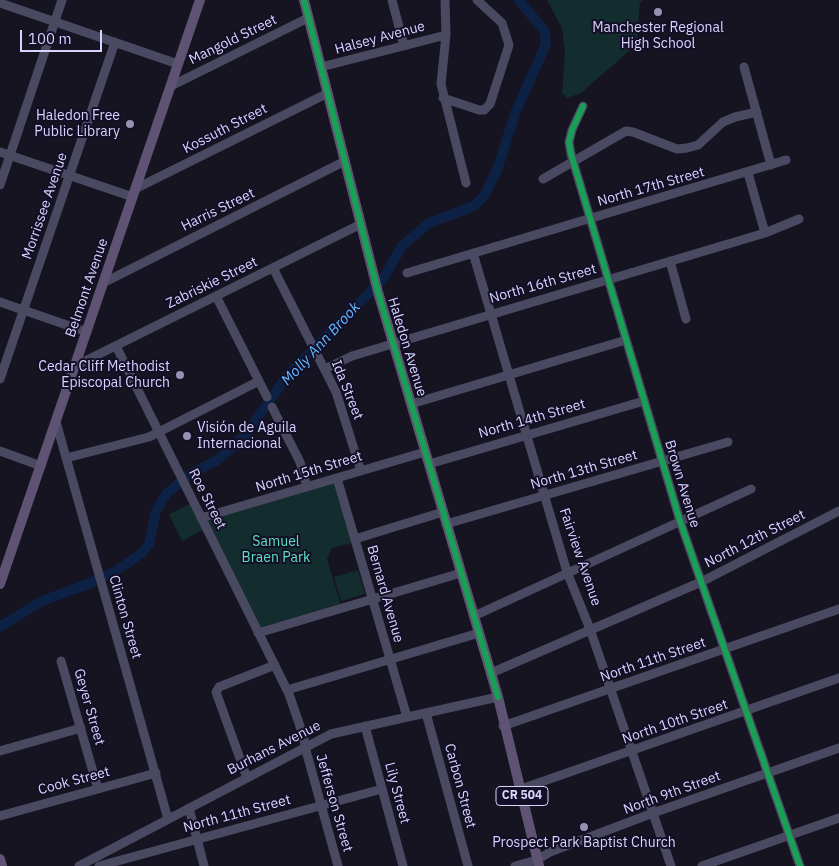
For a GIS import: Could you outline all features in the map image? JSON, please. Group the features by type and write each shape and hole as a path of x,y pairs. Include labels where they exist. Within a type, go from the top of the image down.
{"main road":[{"name":"Belmont Avenue","path":"1,577 41,466 200,0"},
{"name":"Haledon Avenue","path":"304,0 377,286 498,697 503,726 521,789 538,863"},
{"path":"0,859 2,866"}],"street":[{"path":"0,185 62,0"},
{"path":"392,0 404,46"},
{"path":"445,0 446,35 441,84 466,183"},
{"path":"443,98 479,110 484,110 490,104 509,46 502,23 477,0"},
{"path":"0,3 178,64"},
{"name":"Mangold Street","path":"171,86 308,18"},
{"name":"Halsey Avenue","path":"321,67 446,35"},
{"name":"Morrissee Avenue","path":"0,379 115,42"},
{"path":"744,67 772,165"},
{"name":"Kossuth Street","path":"134,193 328,93"},
{"name":"Brown Avenue","path":"583,106 569,142 573,162 680,521 800,866"},
{"path":"543,179 630,131 677,148 693,147 723,122 757,112"},
{"path":"0,152 70,176 134,193"},
{"name":"North 17th Street","path":"407,273 748,173 786,160"},
{"name":"Harris Street","path":"103,283 345,161"},
{"path":"748,173 765,233"},
{"name":"North 16th Street","path":"325,370 352,356 393,343 765,233 799,220"},
{"name":"Zabriskie Street","path":"75,366 361,224"},
{"name":"Fairview Avenue","path":"473,254 567,572 590,629 671,866"},
{"path":"670,261 686,319"},
{"name":"Ida Street","path":"273,268 340,402 361,471"},
{"path":"216,296 267,397"},
{"path":"0,302 87,332"},
{"path":"411,404 626,340"},
{"name":"Roe Street","path":"116,346 287,690 304,738 304,747"},
{"path":"66,458 149,437 260,381"},
{"name":"North 14th Street","path":"428,464 644,400"},
{"path":"272,407 300,462 308,487"},
{"name":"Clinton Street","path":"56,422 168,819"},
{"name":"North 13th Street","path":"446,524 728,442"},
{"path":"0,452 41,466"},
{"name":"North 15th Street","path":"201,518 425,452"},
{"name":"Bernard Avenue","path":"337,478 407,717"},
{"path":"474,616 751,489"},
{"name":"North 12th Street","path":"491,674 701,582 839,511"},
{"path":"355,539 443,512"},
{"path":"258,633 461,573"},
{"name":"North 11th Street","path":"503,726 839,609"},
{"path":"287,690 479,633"},
{"name":"Geyer Street","path":"62,661 98,789"},
{"path":"247,778 216,692 219,687 275,665"},
{"name":"North 10th Street","path":"521,789 632,752 839,678"},
{"name":"Burhans Avenue","path":"79,866 89,863 188,808 331,734 498,697"},
{"name":"Carbon Street","path":"426,713 468,866"},
{"name":"Lily Street","path":"365,726 402,866"},
{"path":"0,751 81,728"},
{"name":"Jefferson Street","path":"304,747 338,866"},
{"name":"North 9th Street","path":"515,866 538,863 550,852 839,748"},
{"name":"Cook Street","path":"0,816 156,773"},
{"name":"North 11th Street","path":"99,866 382,789"},
{"path":"188,808 204,866"},
{"path":"702,866 839,818"}],"green space":[{"path":"547,0 643,0 640,2 636,45 581,93 567,98 562,93 565,52 562,28"},
{"name":"Samuel Braen Park","path":"338,478 356,542 332,548 327,559 342,609 259,634 202,518"},
{"path":"190,504 203,530 182,541 169,514"},
{"path":"358,570 365,594 341,601 334,577"}],"waterway":[{"name":"Molly Ann Brook","path":"0,627 40,602 116,571 143,552 149,544 156,511 166,494 189,475 219,459 245,435 288,375 383,279 402,246 429,223 474,206 484,196 497,170 516,111 546,44 545,32 519,0"}],"cycle path":[{"path":"304,0 378,292 498,697"},
{"path":"583,106 572,130 569,142 571,154 680,521 800,866"}],"place":[{"name":"Manchester Regional High School","path":"658,12"},
{"name":"Haledon Free Public Library","path":"130,124"},
{"name":"Cedar Cliff Methodist Episcopal Church","path":"180,375"},
{"name":"Visión de Aguila Internacional","path":"187,436"},
{"name":"Prospect Park Baptist Church","path":"584,827"}]}
